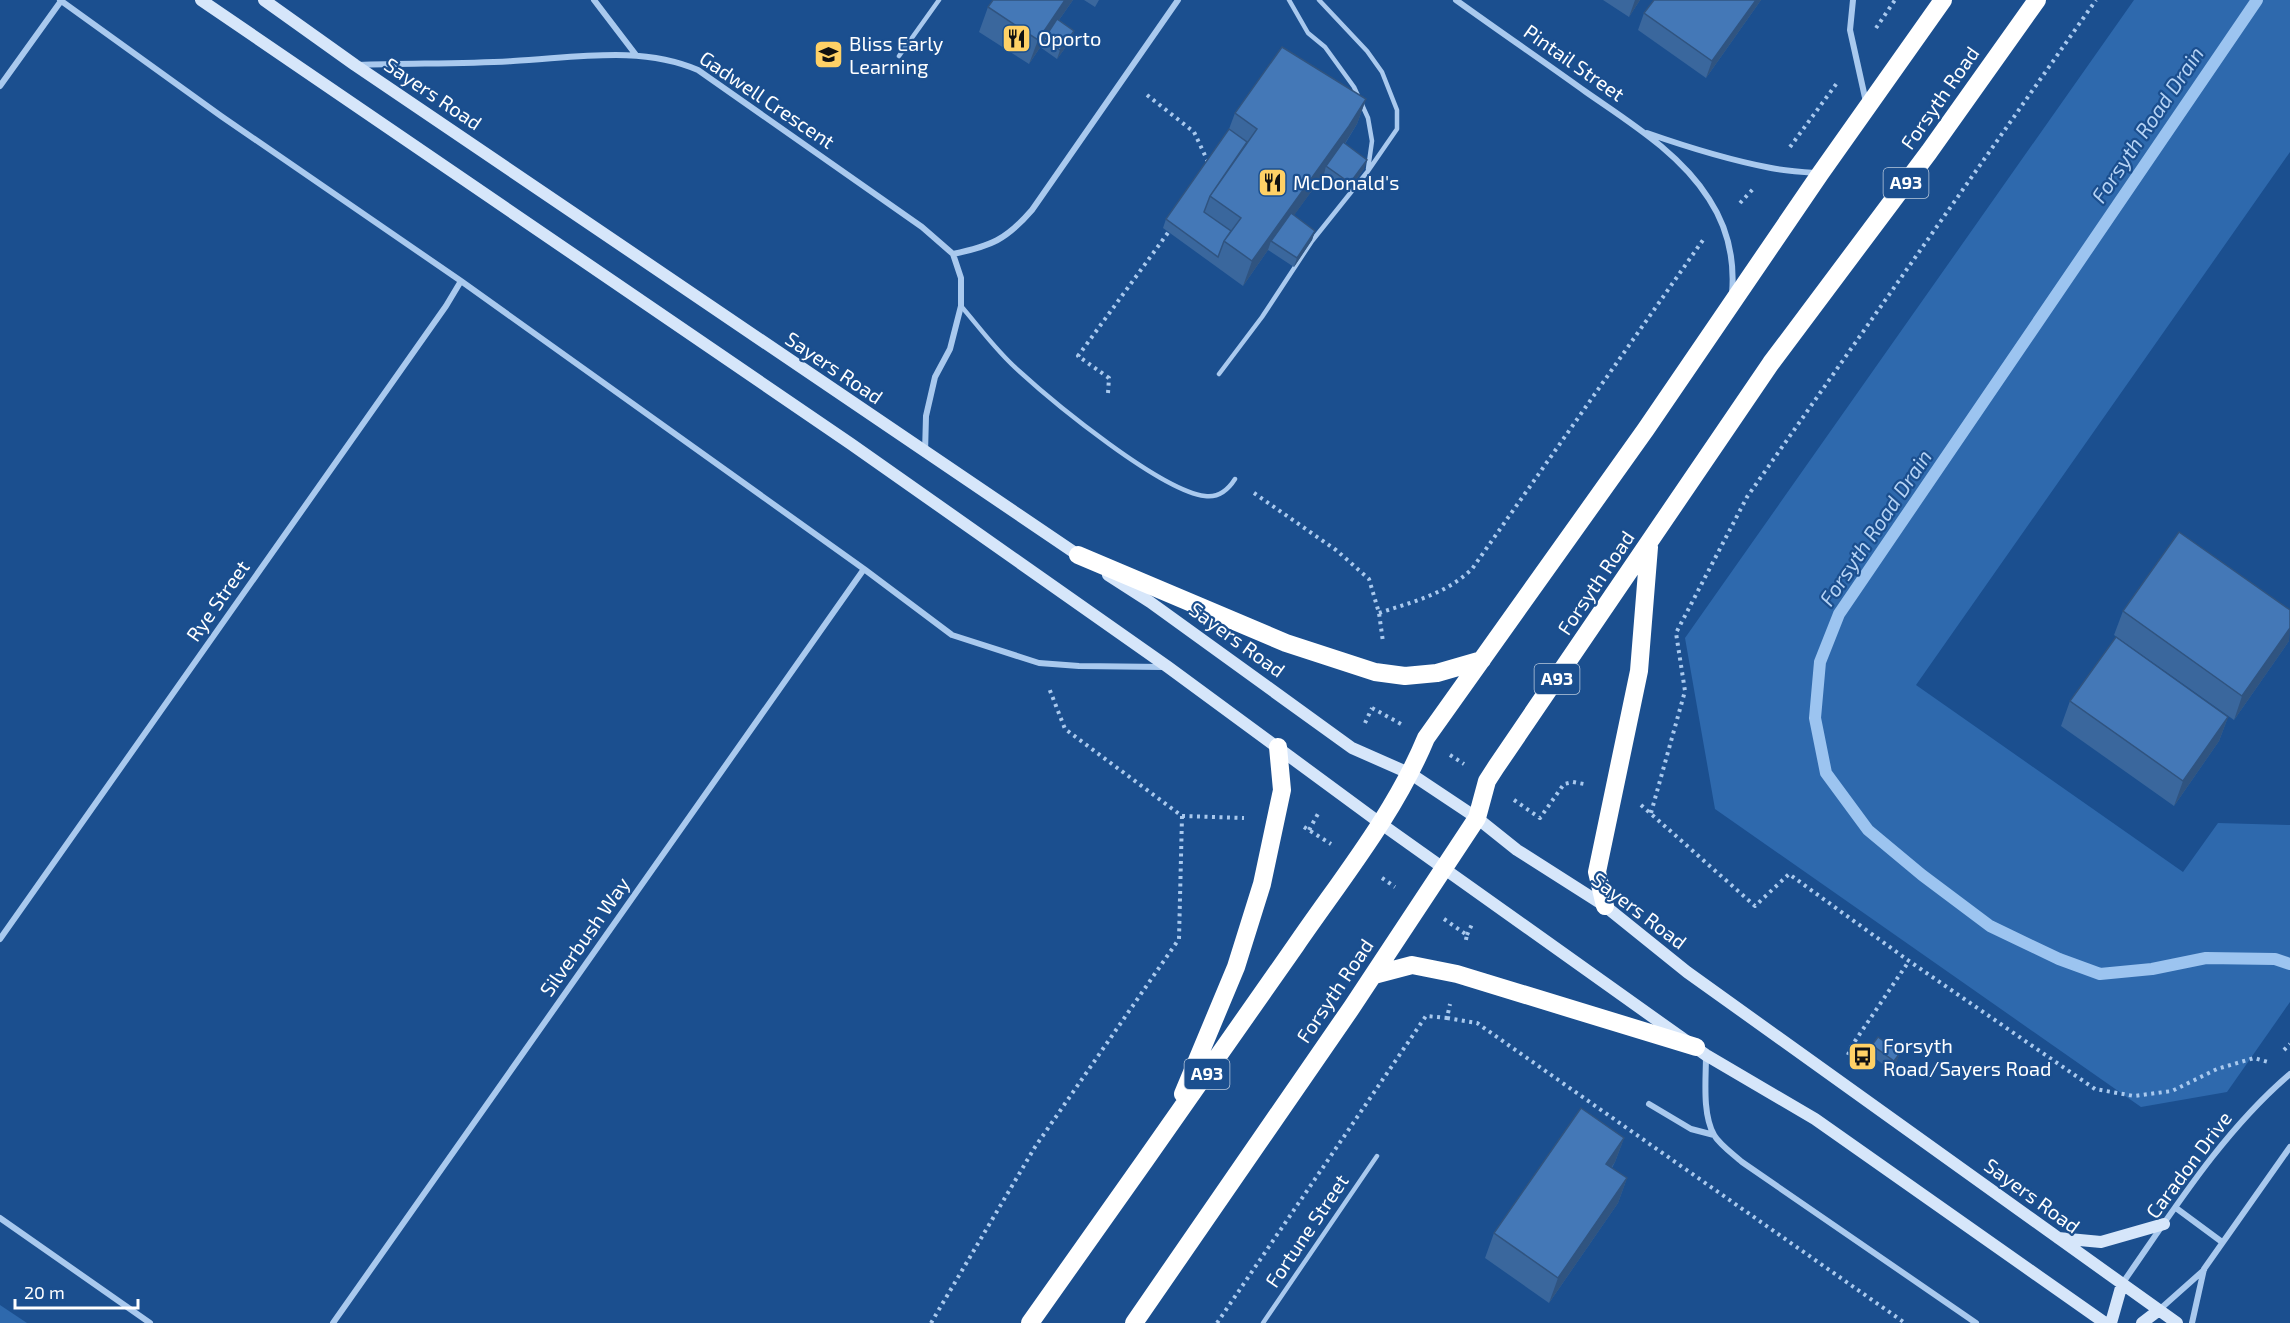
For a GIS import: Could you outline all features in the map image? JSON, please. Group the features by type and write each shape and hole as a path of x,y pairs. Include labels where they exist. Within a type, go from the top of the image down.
{"highway":[{"name":"A93","path":"1030,1323 1380,823 1411,774 1426,738 1731,306 1820,174 1943,0"},
{"name":"Forsyth Road","path":"1134,1323 1374,975 1477,818 1487,781 1771,363 1929,152 2037,0"},
{"path":"1605,906 1597,872 1639,671 1649,545"},
{"path":"1078,555 1286,643 1375,672 1405,676 1437,674 1482,660"},
{"path":"1169,1126 1236,967 1263,884 1282,790 1278,747"},
{"path":"1374,975 1412,965 1457,974 1701,1051"}],"main road":[{"path":"201,0 851,444 1168,667 1380,823 1701,1051 1815,1119 2105,1323"},
{"name":"Sayers Road","path":"264,0 355,65 925,453 1150,602 1352,748 1411,774 1477,818 1516,850 1605,906 1687,972 2177,1323"},
{"path":"2056,1238 2101,1242 2164,1224"},
{"path":"2112,1323 2122,1284"},
{"path":"2142,1323 2159,1310"}],"street":[{"path":"0,86 60,0 221,116 461,281 864,569 952,635 1039,663 1168,667"},
{"path":"594,0 636,55"},
{"path":"925,453 926,416 935,377 950,349 961,306 961,278 953,254 994,243 1015,230 1032,210 1178,0"},
{"name":"Pintail Street","path":"1456,0 1643,132 1696,182 1709,199 1730,243 1734,276 1731,306"},
{"path":"1853,0 1850,30 1867,108"},
{"name":"Gadwell Crescent","path":"355,65 636,55 681,63 698,70 922,227 953,254"},
{"name":"Pintail Street","path":"1643,132 1693,148 1772,168 1820,174"},
{"name":"Rye Street","path":"0,939 446,306 461,281"},
{"name":"Silverbush Way","path":"333,1323 864,569"},
{"path":"1701,1051 1705,1103 1714,1135"},
{"name":"Caradon Drive","path":"2122,1284 2226,1141 2266,1094 2290,1074"},
{"path":"1649,1104 1691,1129 1714,1135 1742,1162 1976,1323"},
{"path":"2159,1310 2204,1269 2290,1147"},
{"path":"2176,1208 2222,1242"},
{"path":"0,1218 150,1323"},
{"path":"2192,1323 2204,1269"}],"lane":[{"path":"899,56 939,0"},
{"path":"1290,0 1308,33 1324,46 1354,87 1368,118 1372,141 1368,171"},
{"path":"1219,374 1262,317 1312,241 1368,171 1396,129 1397,110 1375,60 1319,0"},
{"path":"961,306 1018,371 1079,420 1148,470 1204,496 1222,493 1235,479"},
{"name":"Fortune Street","path":"1263,1323 1377,1156"}],"path":[{"path":"1379,613 1434,595 1458,582 1472,569 1698,245 1772,168 1819,111 1895,0"},
{"path":"2096,0 1747,497 1676,633 1685,691 1651,813 1755,906 1789,874 1909,961 2095,1089 2134,1096 2162,1092 2172,1090 2217,1069 2254,1058 2269,1062"},
{"path":"1147,95 1194,132 1208,163 1216,168"},
{"path":"1108,393 1109,378 1078,356 1172,228"},
{"path":"1235,479 1336,550 1369,579 1379,613 1384,650 1375,672 1372,708"},
{"path":"931,1323 1035,1147 1179,939 1182,816 1065,729 1039,663"},
{"path":"1838,1081 1851,1047 1909,961"},
{"path":"1447,1018 1477,1023 1905,1323"}],"shaded area":[{"path":"2134,0 2290,0 2290,152 1916,685 2183,872 2218,823 2290,825 2290,1002 2227,1092 2141,1107 1715,809 1685,638"},
{"path":"0,1305 27,1323 0,1323"}],"building":[{"path":"993,0 1065,0 1038,40 988,7"},
{"path":"1654,0 1756,0 1712,61 1644,13"},
{"path":"1057,19 1074,31 1060,50 1044,39"},
{"name":"McDonald's","path":"1282,47 1366,99 1252,261 1224,241 1241,218 1210,196 1257,129 1235,113"},
{"path":"1229,129 1247,142 1210,196 1204,212 1231,231 1218,257 1166,219"},
{"path":"1343,142 1367,160 1350,183 1326,166"},
{"path":"1291,213 1315,231 1297,258 1271,241"},
{"path":"2179,532 2290,610 2290,628 2242,696 2123,611"},
{"path":"2116,637 2228,717 2183,781 2070,701"},
{"path":"1878,1037 1900,1053 1894,1061 1872,1045"},
{"path":"1581,1108 1624,1138 1606,1164 1627,1178 1558,1278 1494,1233"}],"waterway":[{"name":"Forsyth Road Drain","path":"2257,0 1839,614 1820,662 1815,718 1826,773 1868,830 1922,875 1990,926 2059,959 2100,974 2152,969 2206,958 2275,959 2290,964"}],"place":[{"name":"Oporto","path":"1017,39"},
{"name":"Bliss Early Learning","path":"828,55"},
{"name":"McDonald's","path":"1272,183"},
{"name":"Forsyth Road/Sayers Road","path":"1862,1057"}]}
